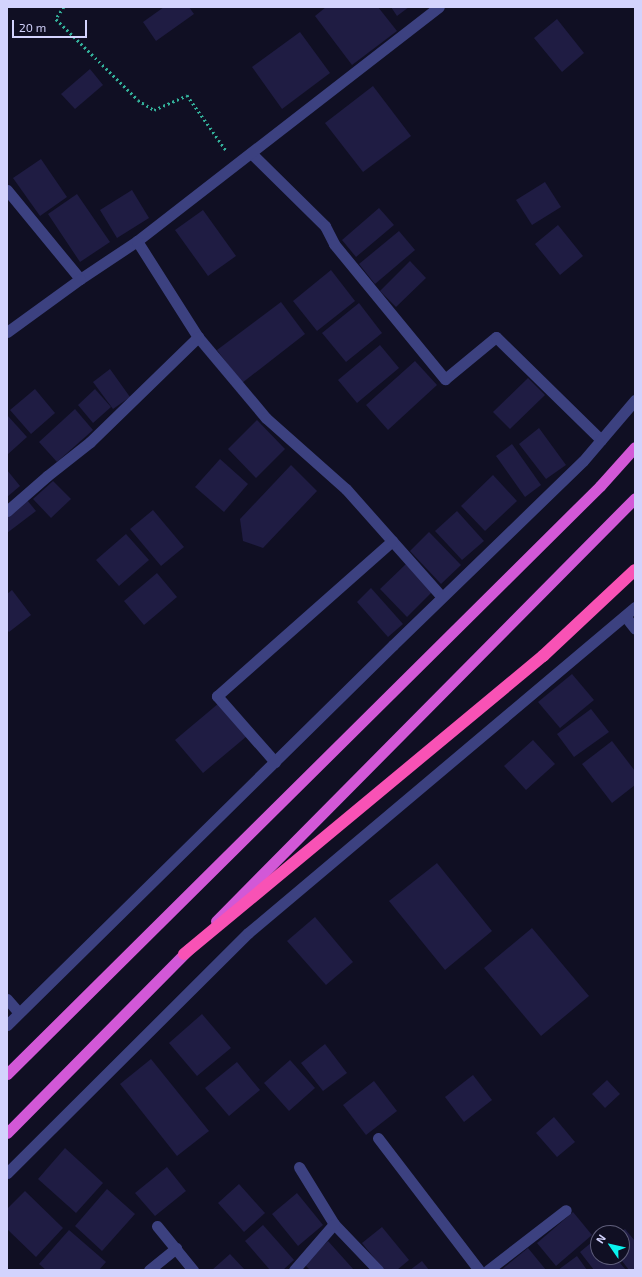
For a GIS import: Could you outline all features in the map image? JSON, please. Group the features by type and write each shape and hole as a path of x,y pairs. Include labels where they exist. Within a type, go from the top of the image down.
{"highway":[{"path":"600,486 635,442"},
{"path":"7,1074 600,486 635,448"},
{"path":"7,1133 635,498"},
{"path":"184,954 543,656 635,570"}],"street":[{"path":"7,332 80,278 136,241 439,7"},
{"path":"251,152 325,226 334,244 445,379 496,337 602,440"},
{"path":"7,190 80,278"},
{"path":"136,241 198,337 266,418 346,489 442,597"},
{"path":"7,511 47,476 90,442 198,337"},
{"path":"7,1025 442,597 583,461 635,400"},
{"path":"275,762 217,696 392,541"},
{"path":"7,1173 248,933 635,607"},
{"path":"625,616 635,629"},
{"path":"7,998 19,1013"},
{"path":"378,1138 479,1270"},
{"path":"299,1167 334,1224 378,1270"},
{"path":"488,1270 566,1210"},
{"path":"294,1270 334,1224"},
{"path":"157,1226 193,1270"},
{"path":"149,1270 176,1248"}],"path":[{"path":"64,7 56,19 138,100 154,110 187,95 236,164"}],"building":[{"path":"164,7 189,7 194,14 156,41 143,22"},
{"path":"326,7 378,7 397,31 352,65 315,16"},
{"path":"391,7 409,7 397,16"},
{"path":"557,19 584,53 562,72 534,38"},
{"path":"300,32 330,73 282,109 252,67"},
{"path":"90,69 103,85 75,109 61,94"},
{"path":"373,86 411,136 363,172 325,123"},
{"path":"41,159 67,197 40,216 13,178"},
{"path":"545,182 561,207 532,225 516,200"},
{"path":"132,190 149,218 117,238 100,210"},
{"path":"77,194 110,242 80,262 48,214"},
{"path":"379,208 394,225 356,257 342,240"},
{"path":"203,210 236,256 208,276 175,230"},
{"path":"558,225 583,256 560,275 535,244"},
{"path":"399,231 415,250 375,284 359,264"},
{"path":"410,261 426,278 396,307 380,291"},
{"path":"331,270 355,301 317,331 293,301"},
{"path":"281,302 305,334 242,383 217,350"},
{"path":"359,303 382,333 346,362 322,333"},
{"path":"380,345 399,368 357,403 338,380"},
{"path":"415,361 437,385 388,430 366,405"},
{"path":"110,369 130,397 113,409 93,382"},
{"path":"528,378 545,395 510,429 493,412"},
{"path":"35,389 55,413 31,434 10,410"},
{"path":"95,389 111,407 93,423 78,405"},
{"path":"75,409 93,430 57,462 39,442"},
{"path":"7,415 27,437 7,455"},
{"path":"257,420 285,449 256,478 228,449"},
{"path":"539,428 566,465 546,479 519,444"},
{"path":"512,444 541,485 525,497 496,456"},
{"path":"220,459 248,484 224,512 195,487"},
{"path":"291,465 317,491 263,548 243,541 240,519"},
{"path":"7,470 20,486 7,497"},
{"path":"493,475 517,501 485,531 461,506"},
{"path":"53,481 71,499 51,518 33,499"},
{"path":"27,500 36,511 7,533 7,515"},
{"path":"153,510 184,547 161,566 130,529"},
{"path":"457,511 484,541 462,560 435,531"},
{"path":"429,532 461,565 441,584 410,551"},
{"path":"126,534 149,560 119,586 96,560"},
{"path":"406,564 432,592 407,617 380,589"},
{"path":"157,573 177,597 144,625 124,601"},
{"path":"371,588 403,624 388,637 357,602"},
{"path":"12,590 31,615 9,632 7,630 7,594"},
{"path":"572,674 594,700 560,728 538,702"},
{"path":"219,703 247,736 203,773 175,740"},
{"path":"591,709 609,732 574,757 557,734"},
{"path":"533,740 555,764 526,790 504,766"},
{"path":"612,741 635,771 635,785 612,803 582,764"},
{"path":"437,863 492,931 445,970 389,901"},
{"path":"315,917 353,962 326,985 287,941"},
{"path":"532,928 589,996 541,1036 484,968"},
{"path":"202,1014 231,1048 197,1076 169,1043"},
{"path":"325,1044 347,1073 323,1091 301,1063"},
{"path":"151,1059 209,1131 177,1156 120,1084"},
{"path":"290,1060 315,1088 289,1111 264,1083"},
{"path":"237,1062 260,1090 229,1116 205,1088"},
{"path":"473,1075 492,1100 464,1122 445,1097"},
{"path":"607,1080 620,1094 605,1108 592,1094"},
{"path":"374,1081 397,1111 366,1135 343,1105"},
{"path":"554,1117 575,1142 557,1157 536,1133"},
{"path":"65,1148 103,1183 76,1213 38,1179"},
{"path":"167,1167 186,1191 155,1216 135,1193"},
{"path":"239,1184 265,1213 244,1232 218,1203"},
{"path":"107,1189 135,1214 102,1251 75,1226"},
{"path":"25,1191 63,1228 36,1257 7,1229 7,1209"},
{"path":"297,1193 323,1225 298,1246 272,1214"},
{"path":"573,1212 590,1233 590,1237 556,1266 537,1243"},
{"path":"263,1225 294,1260 283,1270 270,1270 245,1241"},
{"path":"382,1227 409,1260 397,1270 384,1270 362,1243"},
{"path":"69,1230 106,1262 99,1270 46,1270 39,1264"},
{"path":"630,1235 635,1241 635,1268 633,1270 629,1270 625,1265 630,1265"},
{"path":"328,1241 354,1270 310,1270 304,1264"},
{"path":"590,1244 590,1265 580,1252"},
{"path":"528,1248 546,1270 501,1270"},
{"path":"230,1254 245,1270 212,1270"},
{"path":"577,1256 587,1270 558,1270"},
{"path":"422,1261 429,1270 410,1270"},
{"path":"590,1265 622,1265 626,1270 594,1270"}]}
